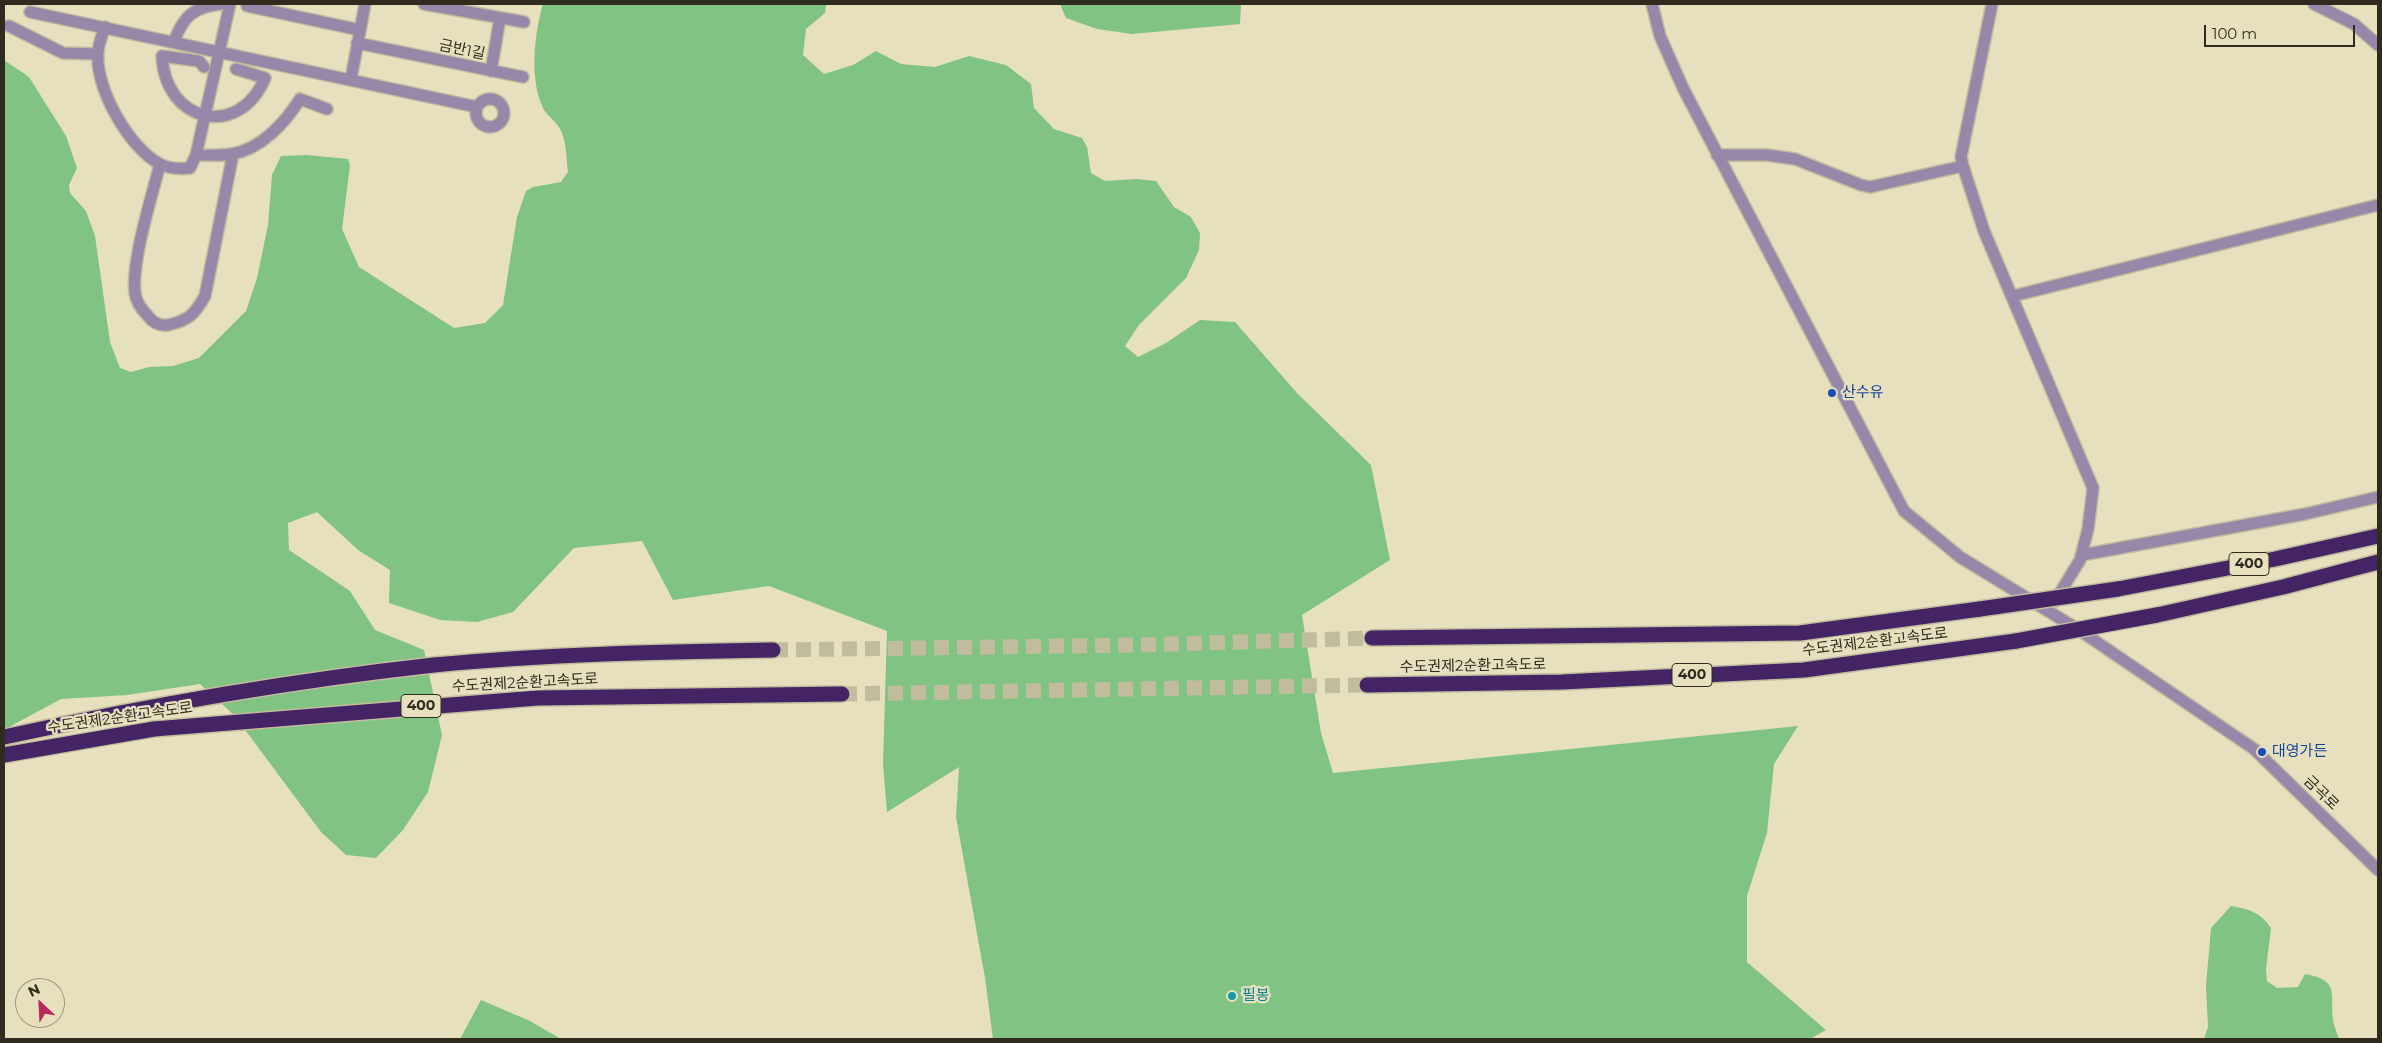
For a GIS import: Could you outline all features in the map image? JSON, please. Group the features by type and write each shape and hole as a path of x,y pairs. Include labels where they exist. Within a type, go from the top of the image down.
{"highway":[{"name":"수도권제2순환고속도로","path":"1372,638 1800,633 2118,589 2275,559 2378,536"},
{"name":"수도권제2순환고속도로","path":"1367,685 1562,682 1804,670 2016,641 2157,615 2283,587 2378,562"},
{"name":"수도권제2순환고속도로","path":"4,737 127,710 299,682 434,665 588,654 773,650"},
{"name":"수도권제2순환고속도로","path":"4,755 154,729 528,698 842,694"}],"street":[{"path":"105,27 98,54 103,86 114,113 147,154 160,164 175,169 190,168 196,155 220,51 226,4 190,8 174,42"},
{"path":"351,79 365,4"},
{"path":"424,4 524,22"},
{"name":"금곡로","path":"1652,4 1660,36 1717,155 1904,511 1960,557 2049,611 2254,749 2378,870"},
{"path":"1992,4 1961,157 1984,231 2093,488 2088,529 2082,555 2049,611"},
{"path":"2314,4 2354,24 2378,45"},
{"path":"247,6 360,30"},
{"path":"30,12 478,107"},
{"name":"금반1길","path":"357,43 491,71 500,18"},
{"path":"9,26 63,53 98,54"},
{"path":"204,67 199,61 162,56 163,73 170,89 179,102 190,110 205,116 222,116 236,110 250,103 260,91 265,78 236,70"},
{"path":"491,71 523,77"},
{"path":"196,155 233,154 256,144 271,134 288,117 300,99 326,109"},
{"path":"160,164 135,273 135,294 144,312 153,322 164,325 179,322 195,314 205,296 233,154"},
{"path":"1717,155 1767,156 1795,159 1870,187 1963,166"},
{"path":"2013,296 2378,205"},
{"path":"2082,555 2305,514 2378,497"}],"green space":[{"path":"543,4 826,4 825,13 806,29 803,55 824,74 853,65 876,51 901,64 935,67 969,56 1006,65 1031,84 1034,108 1054,129 1082,138 1087,147 1091,173 1105,181 1136,179 1156,181 1174,207 1191,217 1200,233 1199,250 1186,278 1139,325 1125,346 1138,357 1166,343 1200,320 1235,322 1297,393 1371,465 1390,560 1302,615 1321,733 1333,773 1798,726 1774,764 1767,833 1747,896 1747,962 1826,1030 1810,1039 993,1039 985,978 956,817 959,767 887,812 883,764 887,631 769,586 673,600 642,541 574,548 513,612 477,622 440,620 389,603 390,570 358,550 317,512 288,523 289,550 350,591 375,630 424,650 442,735 428,792 403,830 376,858 346,855 321,832 234,715 200,684 127,695 61,699 11,726 4,746 4,60 29,77 66,136 77,168 69,185 70,193 86,211 95,236 110,342 120,368 131,372 149,367 173,366 199,358 246,311 257,278 268,225 272,175 281,156 307,155 348,159 350,165 342,229 359,267 454,328 485,323 503,305 517,217 526,191 533,187 561,182 568,172 562,132 544,110 536,85 535,43"},
{"path":"1060,4 1241,4 1240,24 1132,34 1097,29 1066,18"},
{"path":"2231,906 2254,912 2263,918 2271,928 2266,969 2267,981 2277,988 2298,987 2305,974 2324,980 2328,984 2332,995 2333,1020 2339,1039 2204,1039 2208,1027 2206,986 2211,928"},
{"path":"481,1000 530,1021 561,1039 460,1039"}],"tunnel":[{"path":"773,650 1139,645 1372,638"},
{"path":"842,694 1367,685"}],"place":[{"name":"산수유","path":"1832,393"},
{"name":"대영가든","path":"2262,752"},
{"name":"필봉","path":"1232,996"}]}
